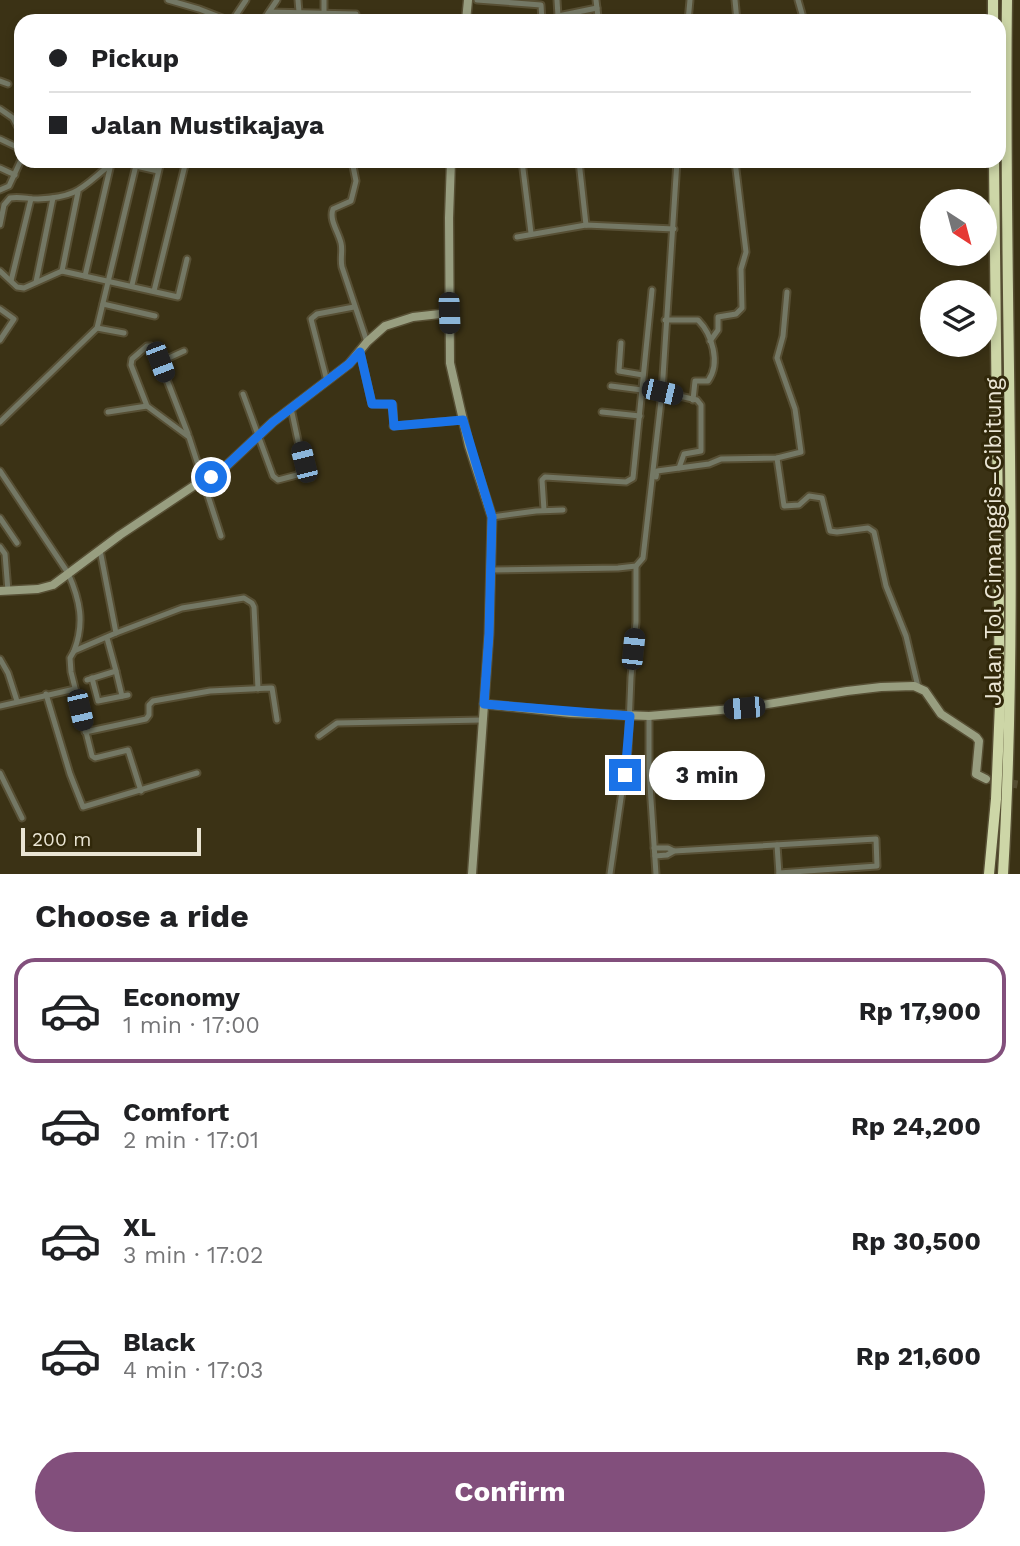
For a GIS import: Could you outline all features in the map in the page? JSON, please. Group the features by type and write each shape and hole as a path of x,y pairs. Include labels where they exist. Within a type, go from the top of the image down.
{"highway":[{"name":"Jalan Tol Cimanggis–Cibitung","path":"1003,874 1009,804 1014,627 1007,0"},
{"name":"Jalan Tol Cimanggis–Cibitung","path":"989,874 996,800 1000,704 994,168"}],"street":[{"path":"167,0 212,14"},
{"path":"269,12 277,0"},
{"path":"298,0 299,12"},
{"path":"324,0 324,13"},
{"path":"477,0 541,5 542,14"},
{"path":"596,0 598,14"},
{"path":"568,14 597,8"},
{"path":"269,12 356,14"},
{"path":"0,81 8,85"},
{"path":"0,109 14,120"},
{"path":"0,168 15,175"},
{"path":"0,190 9,186 18,168"},
{"path":"0,225 6,201 14,197 53,198 78,192 104,168"},
{"path":"85,276 110,168"},
{"path":"0,422 97,328 135,168"},
{"path":"150,168 158,171"},
{"path":"132,285 159,168"},
{"path":"154,291 184,168"},
{"path":"353,168 356,181 351,201 335,207 331,215 342,247 342,267 367,342"},
{"path":"451,168 450,363 463,420 492,517 484,704 472,874"},
{"path":"523,168 531,233"},
{"path":"580,168 586,225"},
{"path":"610,874 626,767 638,564 645,551 662,392 677,168"},
{"path":"710,341 719,330 718,317 736,314 742,308 741,269 746,252 736,168"},
{"path":"62,271 78,192"},
{"path":"36,282 53,198"},
{"path":"11,281 31,199"},
{"path":"517,237 586,225 674,229"},
{"path":"0,271 17,287 24,288 62,271 178,297 187,259"},
{"path":"544,510 542,480 545,477 631,481 652,290"},
{"path":"491,570 599,569 638,564 646,558 657,471 709,464 720,459 777,458 798,454 801,451 791,396 777,358 783,336 787,292"},
{"path":"103,304 155,316"},
{"path":"327,381 311,319 317,314 354,307"},
{"path":"0,309 14,319 0,339"},
{"path":"0,547 5,554 4,591 49,587 225,467 258,435 349,364 385,326 401,319 449,313"},
{"path":"665,320 698,320 710,341 714,356 712,376 708,381 695,380 693,400"},
{"path":"97,328 124,333"},
{"path":"621,343 619,371 643,375"},
{"path":"189,437 147,406 131,365 132,359 147,346 155,349 189,437 204,479 221,536"},
{"path":"160,362 184,351"},
{"path":"360,352 372,404 392,404 393,426 463,420"},
{"path":"611,386 642,390"},
{"path":"662,392 699,402 701,408 701,451 683,455 679,468"},
{"path":"243,394 276,478 281,480 301,474 304,462 291,408"},
{"path":"108,412 147,406"},
{"path":"602,412 640,416"},
{"path":"777,458 784,506 799,505 809,496 821,497 830,531 867,528 874,532 886,586 906,636 918,687"},
{"path":"0,471 68,573 78,599 80,636 70,663 85,732 94,758 124,749 129,751 141,791"},
{"path":"492,517 563,510"},
{"path":"0,518 17,543"},
{"path":"100,550 116,633"},
{"path":"74,650 182,608 244,598 254,607 258,689"},
{"path":"107,638 125,695 98,701 90,679 116,671"},
{"path":"0,659 8,673 17,701"},
{"path":"484,704 649,716 744,708 881,687 918,687 925,691 941,714 970,732 979,741 976,774 986,779"},
{"path":"85,732 146,719 149,705 153,702 210,691 272,688 277,720"},
{"path":"0,706 75,689"},
{"path":"46,694 83,807 197,773"},
{"path":"649,716 649,770 656,874"},
{"path":"319,736 337,723 482,720"},
{"path":"0,773 22,818"},
{"path":"655,856 674,851 876,839 877,866 779,874 777,845"},
{"path":"654,848 674,851"}],"tunnel":[{"path":"986,779 1020,785"}],"route":[{"path":"211,477 273,422 349,364 360,352 372,404 392,404 394,426 463,420 492,517 484,704 630,716 625,775"}]}
